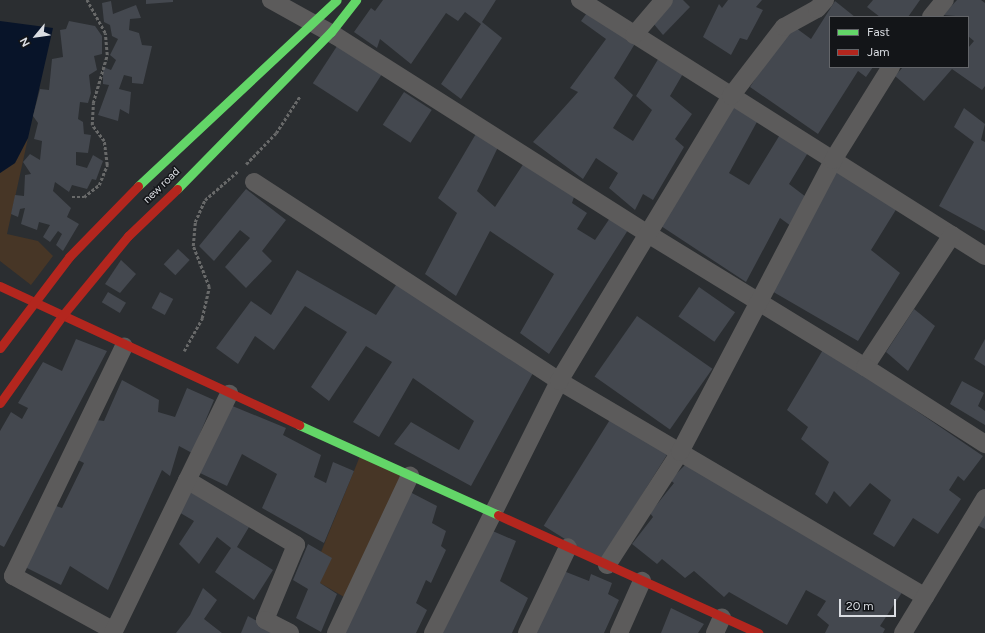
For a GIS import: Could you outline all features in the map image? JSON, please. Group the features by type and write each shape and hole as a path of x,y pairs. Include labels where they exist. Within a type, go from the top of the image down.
{"main road":[{"name":"new road","path":"0,348 104,218 314,24 337,0"},
{"name":"new road","path":"0,403 62,316 128,236 219,149 331,32 356,0"},
{"path":"0,286 174,369 758,633"}],"street":[{"path":"271,0 331,32 648,234 759,300 985,444"},
{"path":"580,0 985,256"},
{"path":"634,35 664,0"},
{"path":"433,633 491,512 559,381 731,96 784,28 817,9 825,0"},
{"path":"932,16 945,0"},
{"path":"606,565 680,452 833,160 890,68"},
{"path":"254,182 559,381 924,597"},
{"path":"865,367 952,235"},
{"path":"124,346 7,572 114,632 229,394"},
{"path":"336,633 410,476"},
{"path":"187,480 296,546 265,620 290,633"},
{"path":"903,633 985,498"},
{"path":"527,633 568,547"},
{"path":"619,633 642,581"},
{"path":"715,633 722,617"}],"path":[{"path":"72,197 84,197 99,185 106,165 104,142 92,125 93,103 107,55 105,33 87,0"},
{"path":"174,369 207,303 206,276 193,246 195,222 205,200 255,157 276,133 304,89"}],"shaded area":[{"path":"28,138 7,234 38,241 53,256 31,285 0,261 0,173 15,163"},
{"path":"360,456 410,476 351,601 320,583 321,552"}],"water":[{"path":"0,21 53,28 28,138 15,163 0,173"}],"building":[{"path":"146,0 173,0 173,2 146,4"},
{"path":"383,0 496,0 482,22 502,38 461,99 441,84 481,24 465,12 458,21 446,13 411,64 380,39 377,48 354,32 371,8 375,11"},
{"path":"672,0 683,0 690,7 663,35 653,23"},
{"path":"728,0 762,0 756,7 763,10 747,40 740,38 731,55 703,37 719,4 722,8"},
{"path":"873,0 920,0 909,16 879,16 867,7"},
{"path":"957,0 981,0 985,3 985,86 982,90 952,69 924,101 895,76 902,68 969,68 969,47 974,41 969,37 969,16 943,15"},
{"path":"111,1 113,14 136,5 141,18 130,19 129,30 139,33 142,45 152,46 143,84 132,83 132,77 124,75 119,89 131,92 129,114 120,109 118,121 98,115 109,85 103,84 103,67 111,70 116,60 110,55 118,39 112,36 110,25 104,22 102,3"},
{"path":"835,1 854,16 829,16 829,68 872,68 866,77 858,71 818,134 750,87 785,32 796,28 811,39"},
{"path":"589,10 636,42 614,78 633,95 613,128 633,141 652,110 636,96 660,56 684,72 670,96 692,114 675,139 684,147 653,200 643,194 635,210 609,188 618,173 596,158 583,179 533,142 578,92 570,88 606,39 581,21"},
{"path":"69,21 95,26 102,36 102,54 94,56 97,70 89,75 91,93 88,103 80,102 78,119 83,122 84,134 91,135 88,153 76,152 76,165 87,168 93,155 103,161 96,180 92,179 87,189 72,185 69,192 55,182 53,191 71,208 67,217 79,224 63,251 56,245 62,234 58,231 50,242 43,237 50,225 39,222 37,230 21,224 25,208 20,209 18,217 11,214 15,195 24,196 25,175 31,174 23,162 30,154 40,160 42,141 34,139 38,123 33,116 40,89 49,90 52,59 63,57 60,30 66,29"},
{"path":"339,43 383,72 357,112 313,83"},
{"path":"404,92 432,110 410,143 383,125"},
{"path":"732,103 758,120 729,173 749,185 781,133 809,151 789,184 806,197 791,226 780,218 746,282 661,226"},
{"path":"964,108 985,124 981,140 985,142 985,231 939,206 974,142 954,127"},
{"path":"477,132 498,147 477,191 495,207 524,163 574,197 572,203 587,213 577,229 595,240 610,218 628,230 549,354 520,333 554,274 490,231 456,296 425,274 457,213 438,198"},
{"path":"835,167 897,208 871,250 900,273 858,341 770,290"},
{"path":"246,189 286,220 262,251 272,261 246,288 225,267 250,238 240,230 214,261 199,246"},
{"path":"178,249 190,260 175,275 164,264"},
{"path":"121,260 136,274 120,293 105,284"},
{"path":"297,270 376,315 398,282 533,373 471,486 394,444 411,422 459,450 474,421 413,378 379,437 353,422 392,362 366,346 329,401 311,387 347,332 305,306 274,350 255,336 238,364 216,348 251,301 271,315"},
{"path":"699,287 735,312 714,342 678,316"},
{"path":"108,292 126,303 120,313 102,302"},
{"path":"160,292 173,299 165,315 152,308"},
{"path":"914,309 935,326 908,371 886,352"},
{"path":"637,316 712,369 670,429 595,377"},
{"path":"76,339 107,351 4,547 0,545 0,431 11,412 22,419 28,408 18,403 43,362 62,371"},
{"path":"985,339 985,366 974,359"},
{"path":"824,348 983,456 964,481 958,476 949,490 961,499 938,534 913,518 894,547 873,534 891,500 870,483 850,507 834,491 827,504 815,494 829,462 801,439 808,427 787,410"},
{"path":"122,380 159,400 158,412 175,417 187,388 214,400 192,453 179,446 170,476 162,470 108,590 70,566 61,585 25,567 53,505 62,508 84,463 78,460 97,420 104,421"},
{"path":"962,381 984,393 978,406 985,411 985,425 950,404"},
{"path":"230,405 286,428 283,435 321,455 314,477 326,483 333,462 354,471 324,543 262,508 277,474 242,454 227,486 200,473"},
{"path":"611,418 668,454 601,561 544,526"},
{"path":"686,464 903,591 880,626 885,629 883,633 825,633 829,625 817,615 826,601 806,590 787,625 729,592 724,597 694,571 685,578 662,559 657,564 632,544 653,517 650,513 674,483 670,480"},
{"path":"189,486 252,522 237,547 273,570 254,600 215,572 231,548 217,537 199,564 179,544 194,521 177,511"},
{"path":"408,491 437,506 432,523 446,531 441,546 446,550 431,583 426,580 416,603 427,610 416,633 342,633"},
{"path":"985,512 985,529 977,525"},
{"path":"488,529 516,541 500,581 528,598 512,633 439,633"},
{"path":"308,544 332,558 320,583 337,594 321,632 296,618 308,589 293,580"},
{"path":"561,570 589,581 591,574 612,583 608,594 619,600 604,633 533,633"},
{"path":"203,588 217,600 204,619 222,633 176,633 190,615"},
{"path":"671,608 704,624 698,633 661,633"},
{"path":"248,616 279,633 241,633"}],"traffic: fast":[{"path":"138,186 337,0"},
{"path":"177,189 331,32 356,0"},
{"path":"299,425 498,515"}],"traffic: jam":[{"path":"0,348 69,257 138,186"},
{"path":"0,403 62,316 128,236 177,189"},
{"path":"0,286 299,425"},
{"path":"498,515 758,633"}]}
